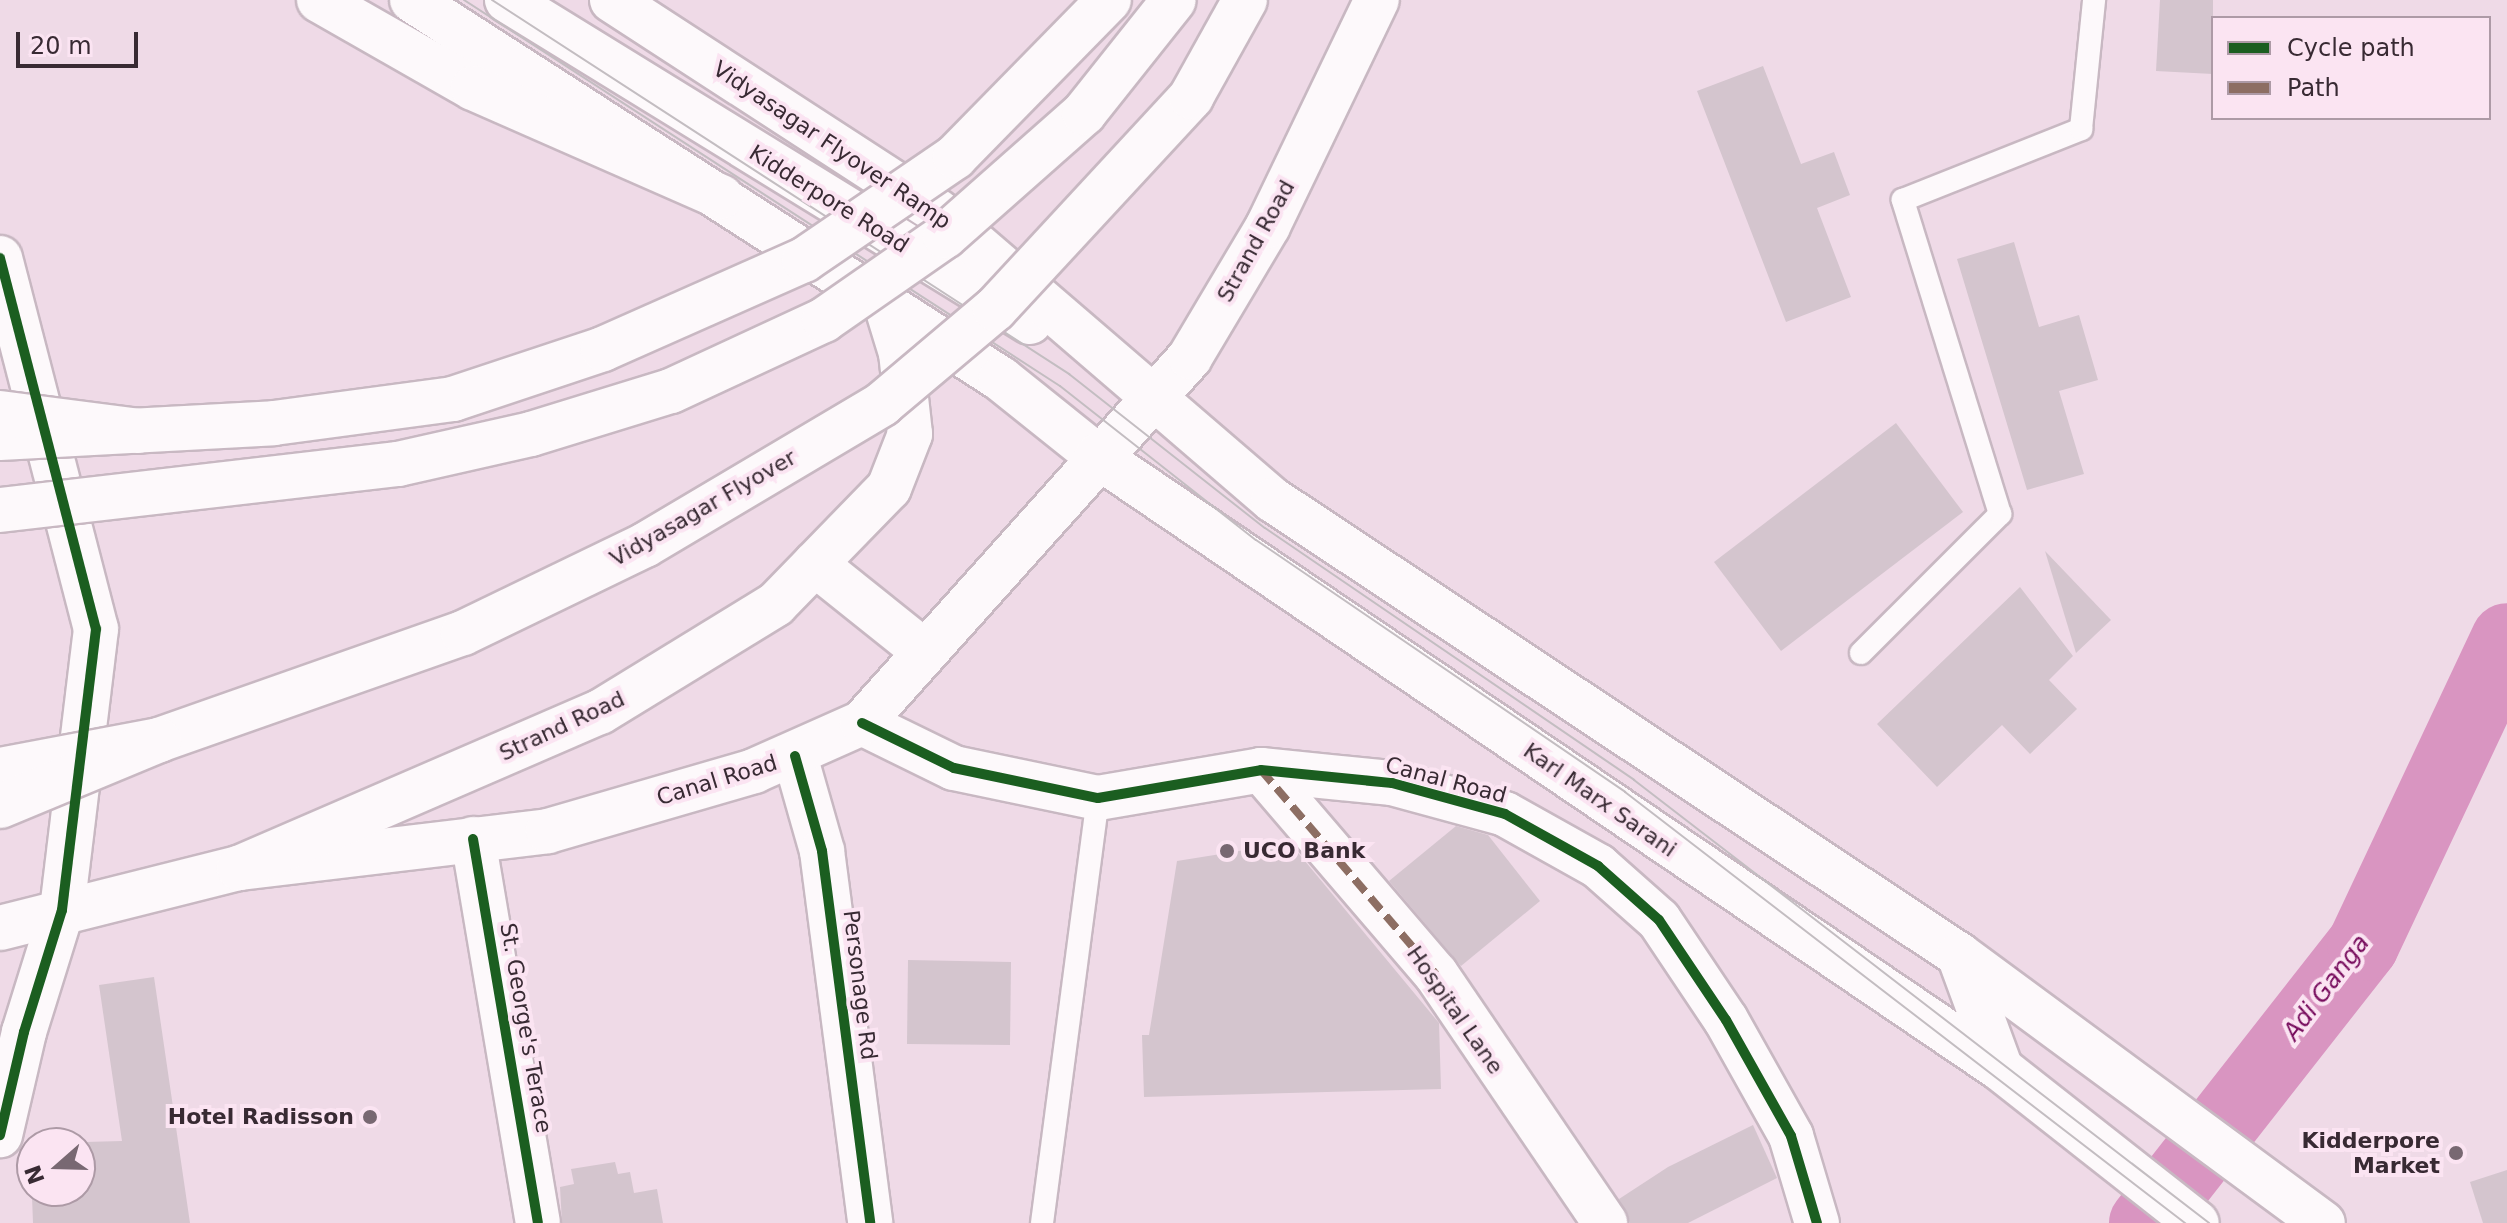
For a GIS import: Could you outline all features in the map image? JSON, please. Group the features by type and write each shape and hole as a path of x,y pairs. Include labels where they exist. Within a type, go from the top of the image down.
{"main road":[{"path":"319,0 473,88 721,197"},
{"path":"412,0 886,304"},
{"name":"Kidderpore Road","path":"507,0 1152,397"},
{"name":"Vidyasagar Flyover Ramp","path":"612,0 938,212 1152,397"},
{"path":"0,438 274,423 453,399 603,349 804,260 955,157 1109,0"},
{"path":"0,510 398,464 531,434 671,391 824,320 945,236 1084,113 1174,0"},
{"name":"Vidyasagar Flyover","path":"0,770 159,740 463,633 645,545 882,404 995,309 1191,97 1245,0"},
{"name":"Strand Road","path":"862,723 1097,456 1190,357 1268,226 1377,0"},
{"path":"0,258 96,629 62,910 24,1032 0,1135"},
{"name":"Strand Road","path":"0,928 239,868 600,712 776,604 889,488 910,434 901,353 886,304"},
{"name":"Karl Marx Sarani","path":"886,304 1001,379 1097,456 2001,1069 2197,1223"},
{"path":"1152,397 1273,500 1959,955 2323,1223"},
{"path":"0,413 138,431"},
{"path":"815,564 925,652"},
{"name":"Canal Road","path":"239,868 548,831 795,756 862,723 954,768 1098,798 1261,770 1392,783 1491,810 1598,866 1659,920 1726,1020 1791,1136 1817,1223"},
{"path":"0,806 159,740"},
{"name":"Personage Rd","path":"795,756 822,851 870,1223"},
{"name":"Hospital Lane","path":"1261,770 1436,974 1605,1223"},
{"name":"St. George's Terace","path":"473,839 538,1223"},
{"path":"1959,955 2001,1069"}],"lane":[{"path":"1861,653 2000,514 1903,200 2081,129 2094,0"},
{"path":"1042,1223 1098,798"}],"building":[{"path":"2160,0 2213,0 2211,74 2156,71"},
{"path":"1763,66 1801,164 1834,152 1850,195 1817,208 1851,297 1786,322 1697,91"},
{"path":"2014,242 2039,327 2079,315 2098,380 2059,391 2084,474 2027,490 1957,259"},
{"path":"1896,423 1963,512 1781,651 1714,562"},
{"path":"2045,551 2111,620 2076,653"},
{"path":"2020,587 2073,656 2049,680 2077,709 2030,754 2002,725 1937,787 1877,724"},
{"path":"1456,826 1488,835 1540,901 1461,966 1389,881"},
{"path":"1290,843 1439,1023 1441,1089 1144,1097 1142,1035 1149,1035 1177,861"},
{"path":"908,960 1011,962 1010,1045 907,1044"},
{"path":"154,977 190,1223 33,1223 32,1207 96,1207 96,1142 122,1141 99,985"},
{"path":"1753,1125 1777,1178 1688,1223 1630,1223 1619,1199 1668,1167"},
{"path":"615,1162 618,1174 630,1172 634,1193 657,1189 663,1223 562,1223 560,1187 574,1184 571,1169"},
{"path":"2507,1170 2507,1223 2483,1223 2470,1182"}],"waterway":[{"name":"Adi Ganga","path":"2145,1223 2363,945 2507,639"}],"tram line":[{"path":"464,0 1060,386 1256,540 1625,792 2185,1223"},
{"path":"492,0 1069,374 1265,528 1634,780 2209,1223"}],"marked path":[{"path":"1261,770 1436,974"}],"cycle path":[{"path":"0,258 96,629 62,910 24,1032 0,1135"},
{"path":"862,723 954,768 1098,798 1261,770 1392,783 1505,814 1598,866 1659,920 1726,1020 1791,1136 1817,1223"},
{"path":"795,756 822,851 870,1223"},
{"path":"473,839 538,1223"}],"place":[{"name":"UCO Bank","path":"1227,851"},
{"name":"Hotel Radisson","path":"370,1117"},
{"name":"Kidderpore Market","path":"2456,1153"}]}
